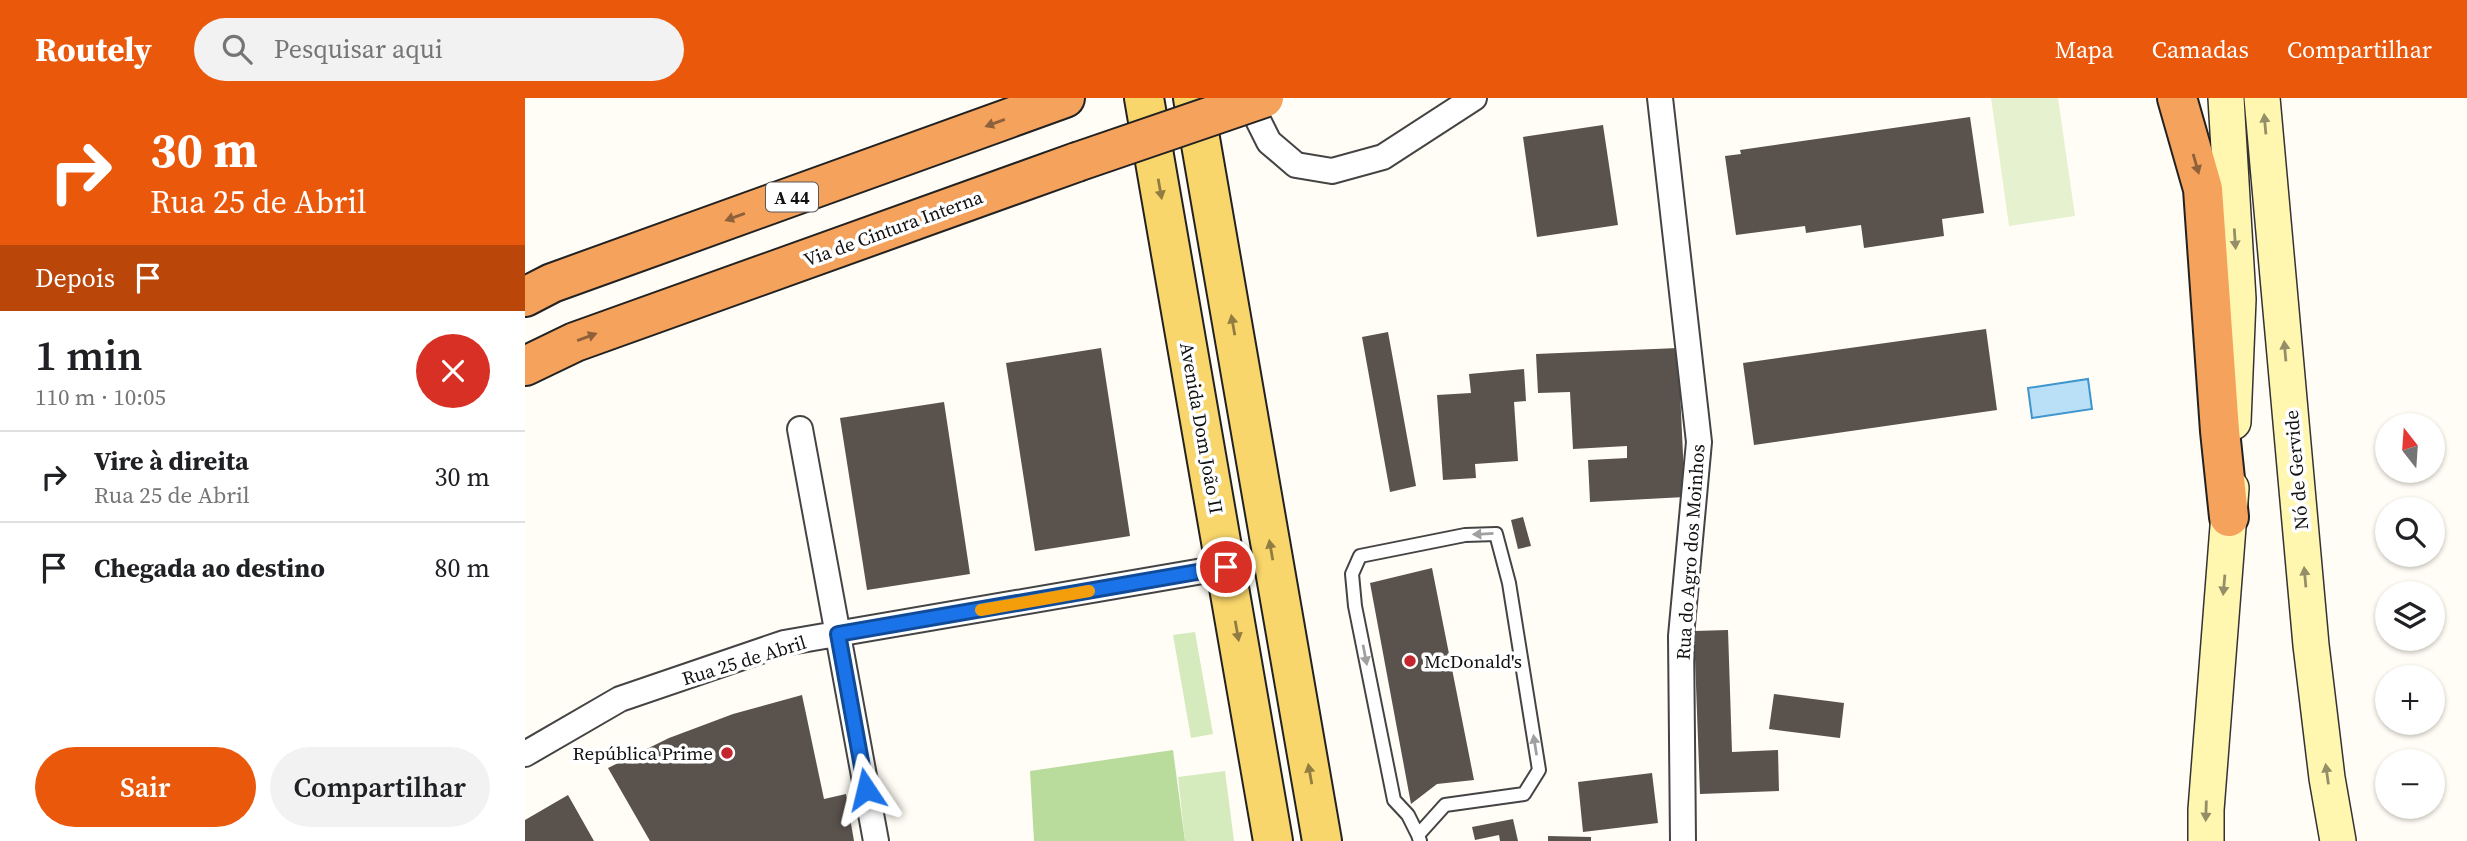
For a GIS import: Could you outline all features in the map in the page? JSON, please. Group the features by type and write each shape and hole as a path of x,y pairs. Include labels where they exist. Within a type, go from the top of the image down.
{"highway":[{"name":"Via de Cintura Interna","path":"525,366 575,342 1264,98"},
{"path":"2177,98 2203,189 2220,431 2229,517"},
{"name":"A 44","path":"525,297 552,284 1062,99"}],"main road":[{"name":"Avenida Dom João II","path":"1144,98 1273,841"},
{"path":"1193,98 1322,841"},
{"path":"2206,841 2206,810 2229,517 2238,299 2226,98"},
{"name":"Nó de Gervide","path":"2262,98 2311,645 2327,778 2338,841"}],"street":[{"path":"1247,98 1269,142 1296,165 1332,171 1383,157 1474,98"},
{"name":"Rua do Agro dos Moinhos","path":"1660,98 1699,442 1681,636 1683,841"},
{"path":"800,429 876,841"},
{"name":"Rua 25 de Abril","path":"525,754 620,699 784,643 1226,567"}],"lane":[{"path":"1496,534 1509,583 1539,769 1524,794 1445,805 1419,838 1408,815 1394,800 1355,606 1352,574 1360,556 1465,535 1496,534"}],"green space":[{"path":"1991,98 2058,98 2075,216 2009,226"},
{"path":"1195,632 1213,734 1191,738 1173,635"},
{"path":"1173,750 1185,841 1034,841 1030,771"},
{"path":"1225,771 1234,841 1185,841 1178,777"}],"water":[{"path":"2088,379 2092,409 2032,418 2028,388"}],"building":[{"path":"1970,117 1984,213 1942,219 1944,236 1864,248 1861,225 1806,233 1805,226 1736,235 1725,156 1741,154 1740,150"},
{"path":"1603,125 1618,225 1537,237 1523,137"},
{"path":"1986,329 1997,410 1754,445 1743,363"},
{"path":"1388,332 1416,486 1390,492 1362,337"},
{"path":"1101,348 1130,536 1035,551 1006,363"},
{"path":"1678,348 1685,497 1590,502 1588,460 1627,458 1627,446 1573,449 1570,392 1538,393 1536,354"},
{"path":"1524,369 1526,401 1514,402 1518,461 1475,464 1476,478 1443,480 1437,395 1471,393 1469,374"},
{"path":"944,402 970,574 867,590 840,418"},
{"path":"1523,517 1531,546 1518,549 1511,520"},
{"path":"1432,568 1474,780 1437,784 1411,804 1370,583"},
{"path":"1728,630 1732,752 1778,750 1779,791 1700,794 1694,631"},
{"path":"1774,694 1844,703 1840,738 1769,729"},
{"name":"República Prime","path":"802,695 824,799 846,794 854,841 650,841 608,768 669,738 733,714"},
{"path":"1652,773 1658,823 1583,832 1578,782"},
{"path":"568,795 594,841 525,841 525,820"},
{"path":"1513,819 1518,841 1500,841 1499,835 1475,840 1472,827"},
{"path":"1548,836 1591,837 1591,841 1548,841"}],"slow traffic":[{"path":"981,610 1089,591"}],"place":[{"name":"McDonald's","path":"1410,661"},
{"name":"República Prime","path":"727,753"}],"route":[{"path":"866,789 838,634 1226,567"}]}
